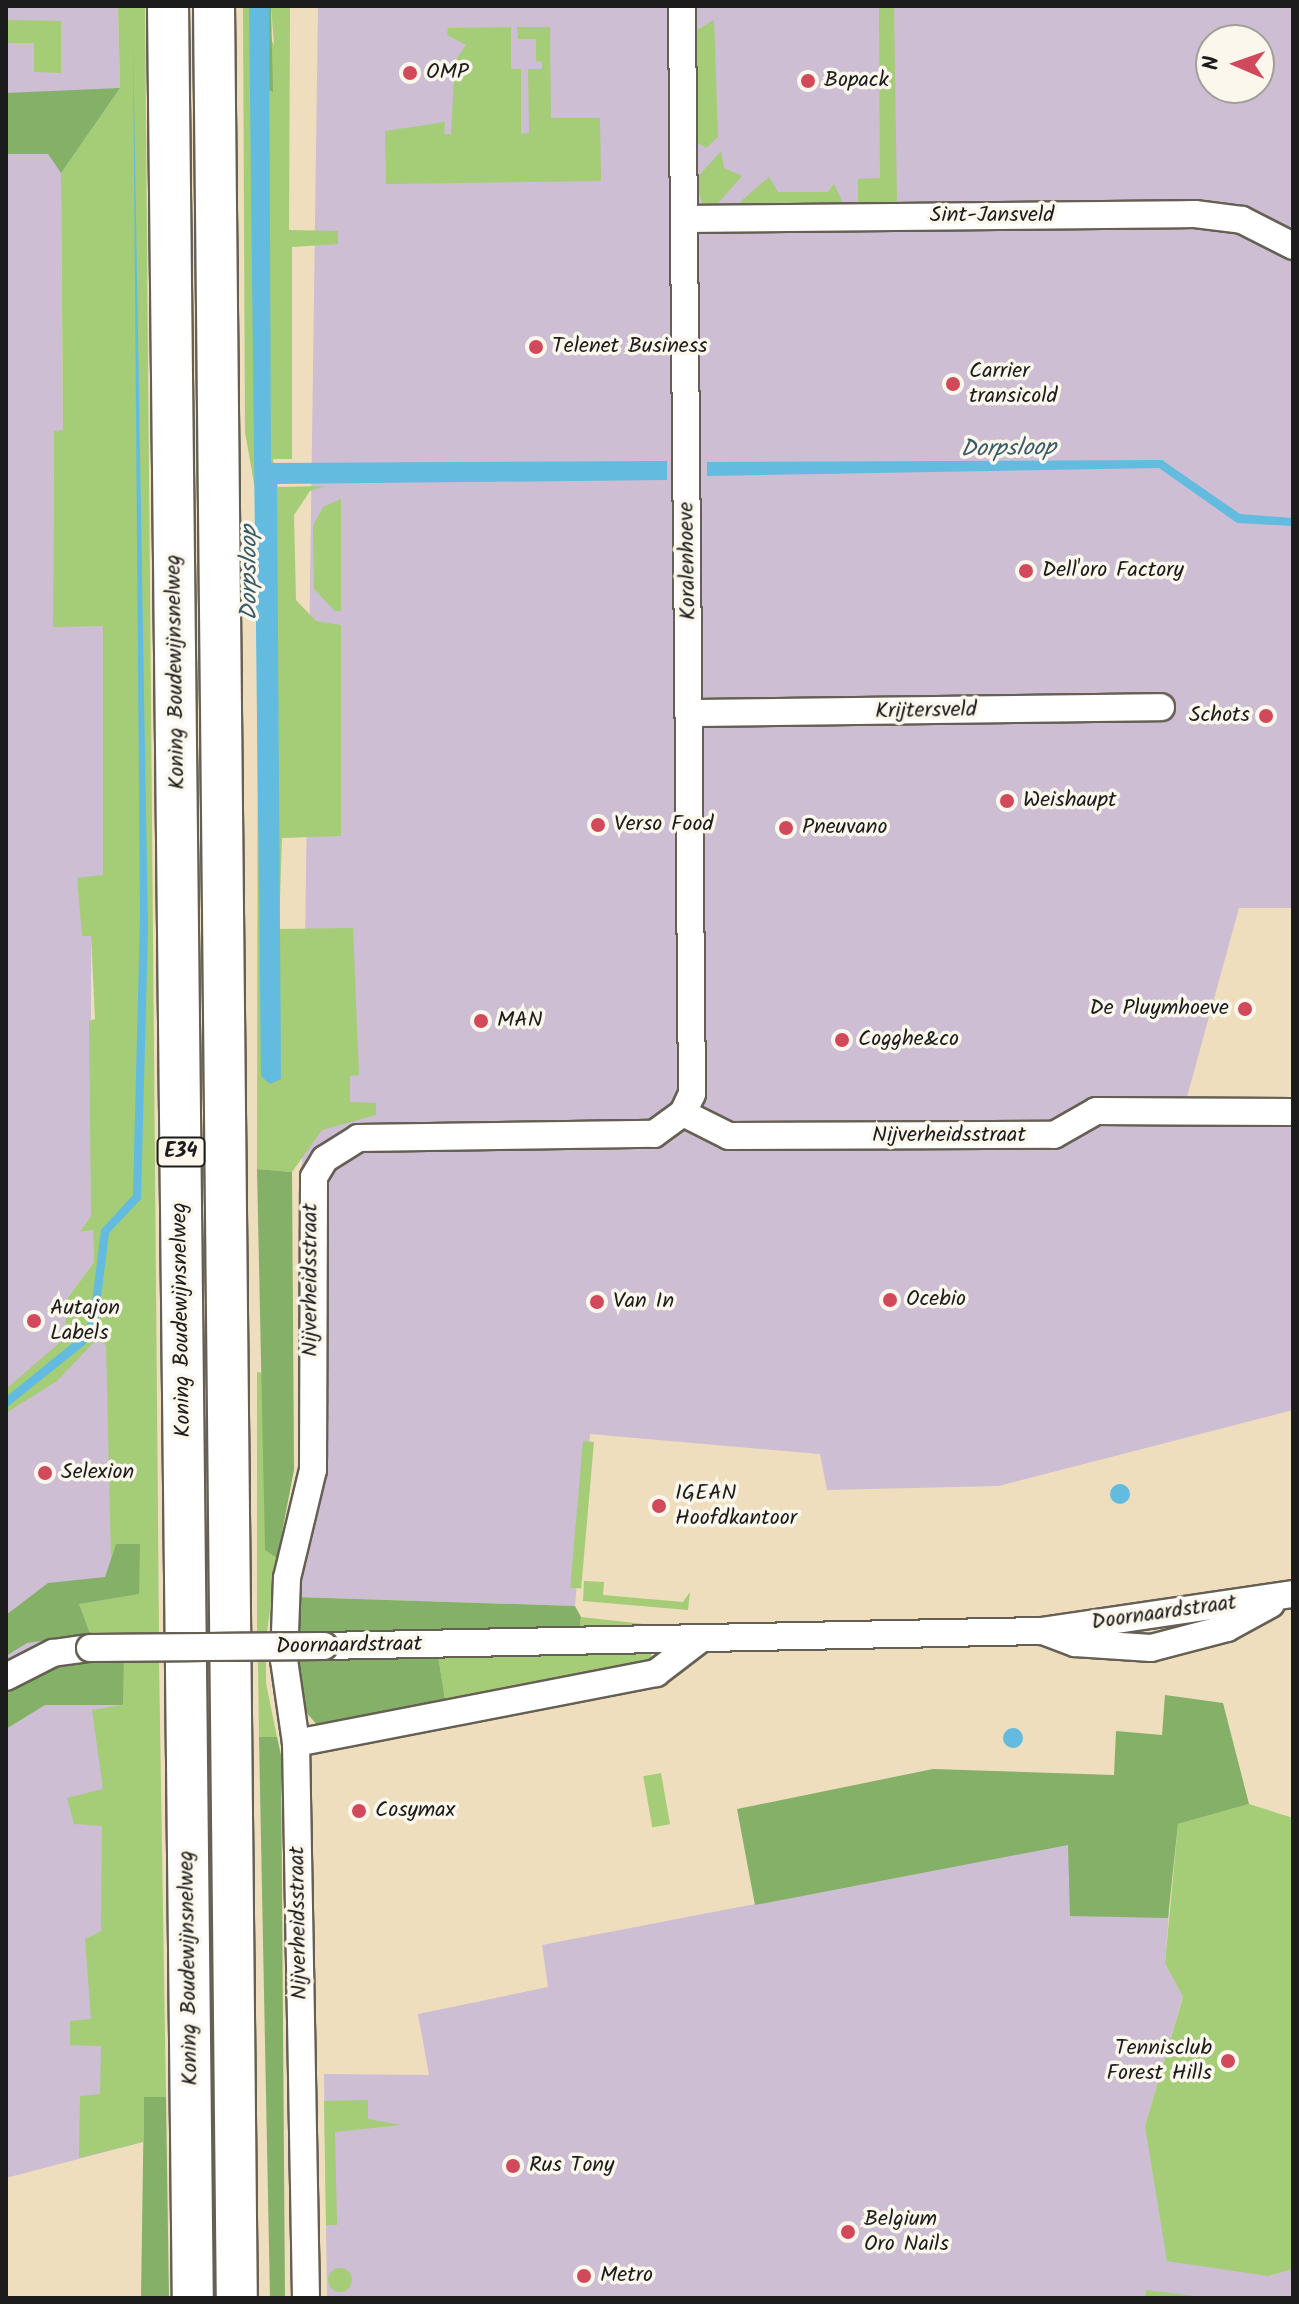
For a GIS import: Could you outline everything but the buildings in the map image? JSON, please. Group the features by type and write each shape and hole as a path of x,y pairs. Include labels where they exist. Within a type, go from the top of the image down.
{"highway":[{"name":"Koning Boudewijnsnelweg","path":"168,6 193,2298"},
{"name":"Koning Boudewijnsnelweg","path":"214,6 237,2298"}],"street":[{"name":"Koralenhoeve","path":"682,6 695,1073 683,1113"},
{"name":"Sint-Jansveld","path":"684,219 1195,214 1242,220 1293,246"},
{"name":"Krijtersveld","path":"690,713 1161,707"},
{"name":"Nijverheidsstraat","path":"306,2298 296,1743 284,1599 313,1470 310,1194 325,1159 358,1138 654,1134 683,1113 729,1136 775,1136 1054,1135 1096,1111 1293,1112"},
{"name":"Doornaardstraat","path":"6,1677 53,1653 90,1648 698,1641 1042,1631 1075,1643 1151,1648 1227,1628 1290,1595"},
{"path":"296,1743 656,1673 698,1641"}],"shaded area":[{"path":"6,6 118,6 120,88 61,174 63,431 54,432 53,626 103,625 103,876 77,879 83,936 91,935 91,1216 81,1232 93,1230 94,1262 67,1299 129,1274 139,1634 148,1677 143,2142 6,2178"},
{"path":"318,6 1293,6 1293,908 1239,908 1182,1115 1293,1117 1293,1410 999,1486 827,1490 820,1454 590,1434 575,1606 296,1597"},
{"path":"1068,1844 1169,1913 1165,1963 1183,1996 1145,2126 1268,2276 1293,2269 1293,2298 327,2298 324,2074 429,2075 418,2014 548,1987 542,1945"}],"green space":[{"path":"118,6 145,6 159,1634 90,1634 79,1604 138,1594 116,1544 111,1558 106,1345 96,1340 57,1381 6,1413 6,1389 65,1338 67,1299 94,1262 93,1230 80,1232 91,1216 89,1021 95,1019 91,936 82,936 77,878 103,875 103,626 53,627 54,431 63,430 61,173 120,88"},
{"path":"243,6 253,6 274,45 271,6 290,6 289,230 338,231 338,244 292,247 292,459 273,459 278,487 325,486 310,491 294,515 296,600 316,621 341,625 341,836 282,838 279,929 353,928 359,1075 350,1076 350,1102 376,1103 376,1115 322,1130 292,1172 257,1169 258,506 245,432"},
{"path":"253,6 271,6 273,92 259,84"},
{"path":"879,6 894,6 897,207 858,207 858,179 880,178"},
{"path":"6,20 61,21 61,73 34,72 34,43 6,43"},
{"path":"714,20 718,137 706,148 698,143 695,31"},
{"path":"511,27 511,69 521,69 521,134 529,133 528,69 542,69 542,62 536,61 536,39 518,39 517,27 550,27 551,118 600,118 601,181 386,184 385,131 445,122 444,134 451,134 455,61 466,45 447,35 448,28"},
{"path":"120,88 61,173 48,154 6,154 6,93"},
{"path":"721,151 724,168 742,176 712,210 703,206 695,180"},
{"path":"769,177 778,192 828,192 834,184 842,201 837,209 745,211 739,203"},
{"path":"341,499 341,611 335,611 314,589 313,526 323,507"},
{"path":"257,1169 292,1172 294,1470 277,1558 265,1550"},
{"path":"257,1372 264,1373 265,1549 277,1558 267,1632 257,1633"},
{"path":"583,1441 594,1442 581,1588 570,1587"},
{"path":"116,1544 140,1544 139,1594 79,1604 90,1634 27,1643 6,1656 6,1615 48,1583 105,1577"},
{"path":"584,1581 604,1582 603,1595 683,1602 690,1592 688,1610 583,1601"},
{"path":"296,1597 575,1606 581,1617 579,1631 295,1633"},
{"path":"581,1617 653,1625 644,1632 579,1631"},
{"path":"651,1654 653,1662 445,1699 438,1656"},
{"path":"438,1656 445,1699 318,1726 305,1711 299,1659"},
{"path":"124,1660 159,1660 166,2097 144,2098 143,2142 79,2158 80,2096 100,2094 101,2046 70,2045 70,2021 91,2019 85,1939 101,1931 102,1826 74,1824 67,1798 103,1789 92,1710 123,1705"},
{"path":"124,1660 123,1705 45,1705 6,1729 6,1694 37,1674 74,1663"},
{"path":"266,1661 266,1683 277,1737 259,1737 258,1662"},
{"path":"1165,1695 1223,1703 1249,1804 1178,1824 1168,1918 1070,1916 1068,1845 755,1905 737,1809 933,1769 1114,1775 1116,1731 1162,1735"},
{"path":"259,1737 277,1737 281,1755 285,2298 270,2298"},
{"path":"661,1773 670,1824 652,1827 643,1776"},
{"name":"Tennisclub Forest Hills","path":"1249,1804 1293,1818 1293,2269 1268,2276 1167,2261 1145,2126 1183,1997 1165,1963 1178,1824"},
{"path":"144,2097 166,2097 169,2298 141,2298"},
{"path":"368,2100 368,2119 401,2125 335,2132 337,2225 326,2225 324,2101"},
{"path":"340,2268 348,2272 352,2280 348,2288 340,2292 332,2288 328,2280 332,2272"},
{"path":"1146,2290 1211,2298 1145,2298"}],"water":[{"path":"249,6 269,6 271,463 667,461 667,480 277,484 281,1079 270,1084 261,1076"},
{"path":"133,38 148,929 141,1199 109,1233 98,1322 87,1343 6,1408 6,1397 80,1337 90,1319 101,1230 133,1195 140,917"},
{"path":"1162,460 1240,514 1293,518 1293,526 1237,523 1159,468 707,476 707,462"},
{"path":"1120,1484 1127,1487 1130,1494 1127,1501 1120,1504 1113,1501 1110,1494 1113,1487"},
{"path":"1013,1728 1020,1731 1023,1738 1020,1745 1013,1748 1006,1745 1003,1738 1006,1731"}],"place":[{"name":"OMP","path":"410,73"},
{"name":"Bopack","path":"808,81"},
{"name":"Telenet Business","path":"536,347"},
{"name":"Carrier transicold","path":"953,384"},
{"name":"Dell'oro Factory","path":"1026,571"},
{"name":"Schots","path":"1266,716"},
{"name":"Weishaupt","path":"1007,801"},
{"name":"Verso Food","path":"598,825"},
{"name":"Pneuvano","path":"786,828"},
{"name":"De Pluymhoeve","path":"1245,1009"},
{"name":"MAN","path":"481,1021"},
{"name":"Cogghe&co","path":"842,1040"},
{"name":"Ocebio","path":"890,1300"},
{"name":"Van In","path":"597,1302"},
{"name":"Autajon Labels","path":"34,1321"},
{"name":"Selexion","path":"45,1473"},
{"name":"IGEAN Hoofdkantoor","path":"659,1506"},
{"name":"Cosymax","path":"359,1811"},
{"name":"Tennisclub Forest Hills","path":"1228,2061"},
{"name":"Rus Tony","path":"513,2166"},
{"name":"Belgium Oro Nails","path":"848,2232"},
{"name":"Metro","path":"584,2276"}],"water label":[{"name":"Dorpsloop","path":"1008,449"},
{"name":"Dorpsloop","path":"250,573"}]}
